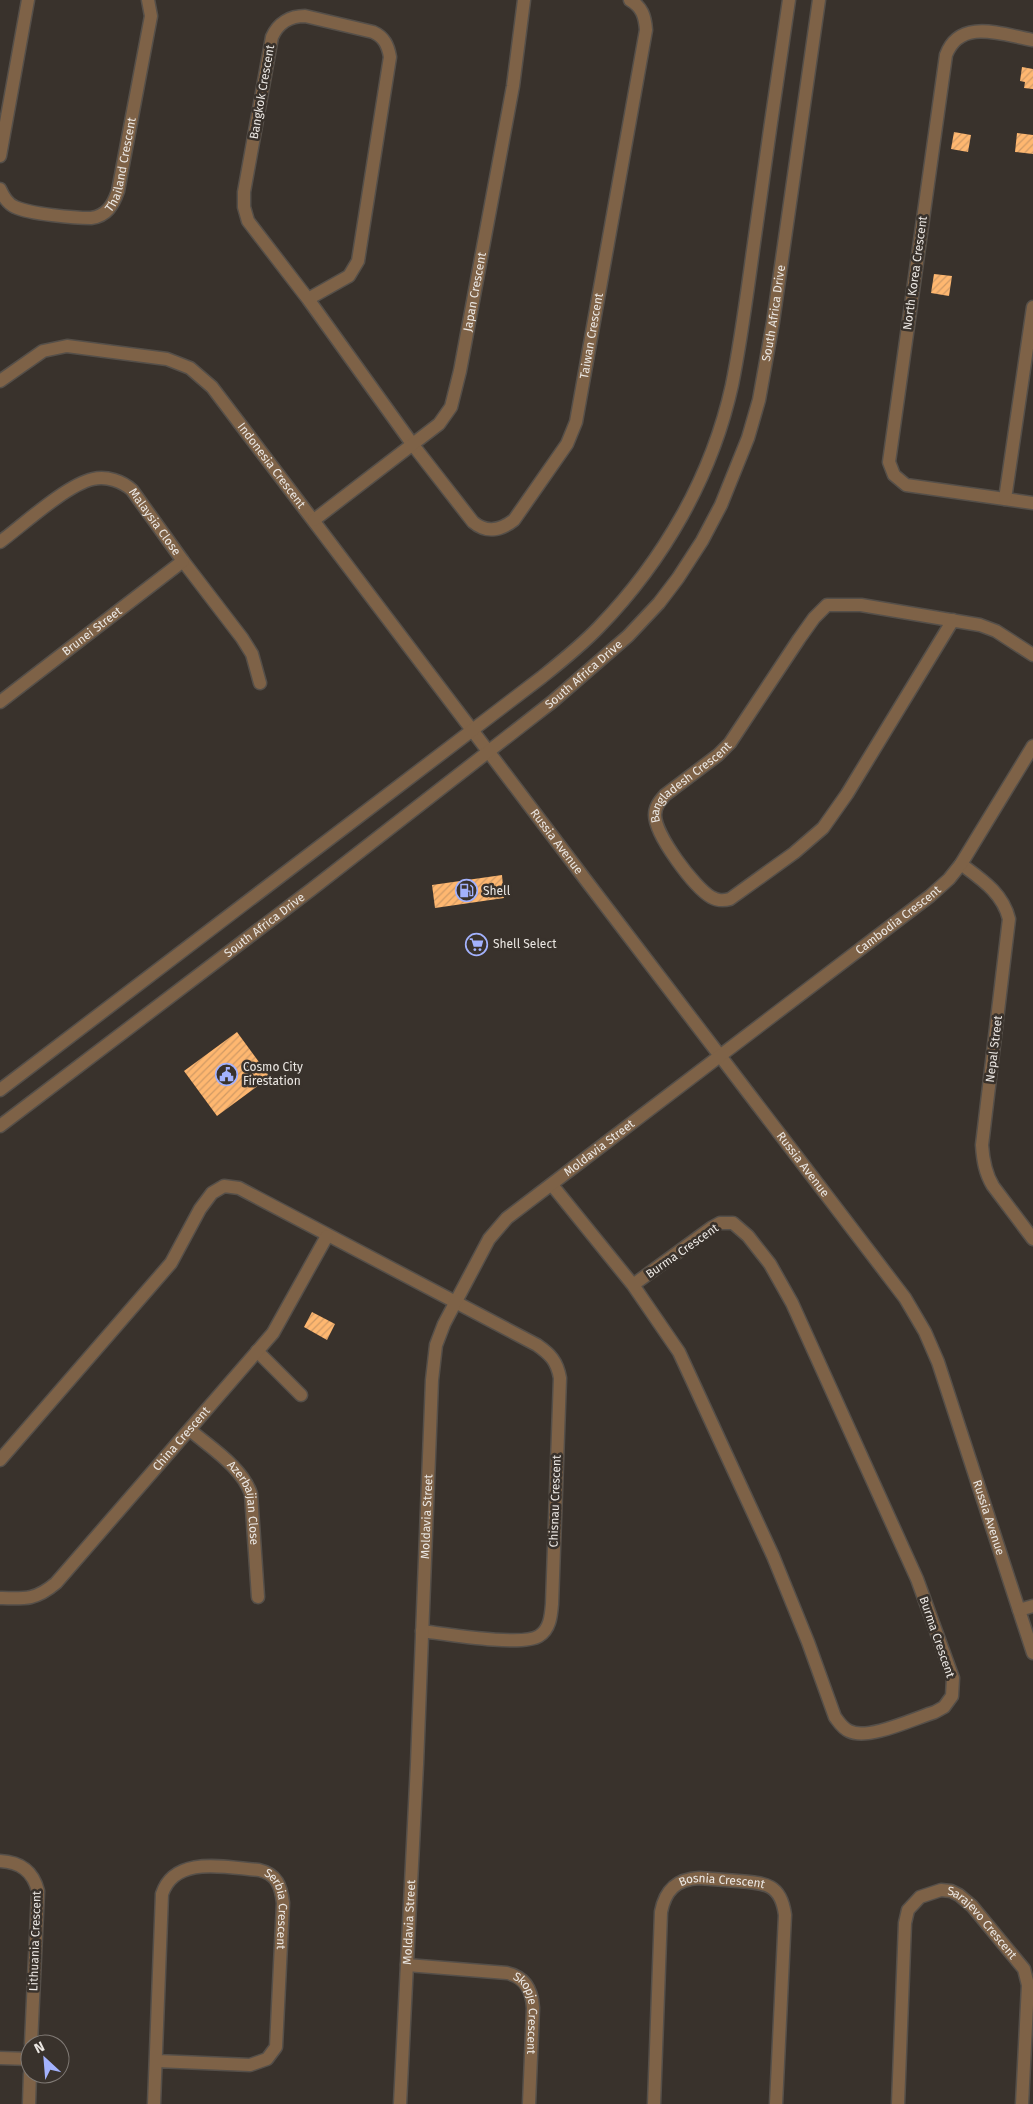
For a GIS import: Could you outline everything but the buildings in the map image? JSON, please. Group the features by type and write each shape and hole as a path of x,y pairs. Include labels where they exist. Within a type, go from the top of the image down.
{"street":[{"path":"0,156 28,0"},
{"name":"Thailand Crescent","path":"0,189 6,199 16,207 33,211 91,218 97,217 109,209 118,191 151,16 148,0"},
{"name":"Japan Crescent","path":"314,520 413,445 445,418 454,399 513,86 524,0"},
{"name":"Taiwan Crescent","path":"413,445 469,518 479,527 486,530 501,528 514,520 567,444 575,427 579,409 646,30 644,13 639,5 630,0"},
{"name":"South Africa Drive","path":"0,1090 581,644 620,605 651,567 684,512 705,468 714,446 727,402 740,342 789,0"},
{"name":"South Africa Drive","path":"0,1126 489,752 594,666 628,636 659,603 691,560 724,496 748,438 759,400 773,322 819,0"},
{"name":"Bangkok Crescent","path":"308,299 349,276 358,260 390,56 386,44 379,35 373,32 305,16 296,16 284,22 272,37 243,201 245,214 252,228 308,299 413,445"},
{"name":"North Korea Crescent","path":"1033,40 983,31 972,31 954,40 946,55 890,455 890,469 898,480 906,485 1033,503"},
{"path":"1005,499 1033,307"},
{"name":"Indonesia Crescent","path":"0,381 34,356 58,346 77,346 159,357 181,363 203,377 314,520 471,730"},
{"name":"Malaysia Close","path":"0,542 66,492 93,479 102,478 124,483 132,490 242,638 252,654 260,683"},
{"name":"Brunei Street","path":"0,702 183,561"},
{"name":"Bangladesh Crescent","path":"953,620 847,794 823,828 794,853 730,899 718,900 707,894 669,850 657,824 656,809 665,795 718,755 730,743 814,618 827,605 861,605 953,620 980,625 996,631 1033,654"},
{"name":"Russia Avenue","path":"471,730 894,1282 922,1325 938,1362 1033,1653"},
{"name":"Cambodia Crescent","path":"722,1057 930,896 949,879 961,864 1033,746"},
{"name":"Nepal Street","path":"961,864 996,892 1007,910 1009,919 982,1145 982,1159 988,1179 1033,1239"},
{"name":"Moldavia Street","path":"400,2104 434,1356 439,1335 484,1248 495,1231 512,1214 722,1057"},
{"name":"Burma Crescent","path":"552,1185 633,1285 679,1352 776,1564 808,1642 835,1717 842,1727 850,1732 872,1733 935,1712 944,1707 952,1696 953,1678 917,1579 792,1303 770,1264 739,1226 727,1222 711,1228 633,1285"},
{"path":"0,1460 171,1263 200,1209 217,1189 230,1186 239,1188 327,1236 456,1302"},
{"name":"China Crescent","path":"0,1598 33,1598 40,1596 56,1584 279,1325 327,1236"},
{"name":"Chisnau Crescent","path":"422,1631 521,1641 539,1636 545,1630 551,1617 560,1378 558,1369 553,1358 548,1353 456,1302"},
{"path":"257,1351 301,1395"},
{"name":"Azerbaijan Close","path":"190,1430 239,1473 248,1485 251,1494 258,1597"},
{"path":"1019,1610 1033,1606"},
{"name":"Lithuania Crescent","path":"0,1862 21,1865 28,1870 36,1883 38,1891 31,2034"},
{"name":"Serbia Crescent","path":"154,2104 162,1894 165,1886 175,1874 193,1867 259,1870 274,1875 283,1903 278,2039 276,2047 268,2058 250,2065 157,2061"},
{"name":"Bosnia Crescent","path":"654,2104 662,1902 666,1893 675,1885 689,1878 766,1884 776,1891 783,1904 785,1916 776,2104"},
{"name":"Sarajevo Crescent","path":"898,2104 905,1923 908,1910 913,1903 929,1892 941,1890 959,1895 972,1906 1014,1954 1027,1976 1022,2104"},
{"name":"Skopje Crescent","path":"407,1965 507,1973 522,1979 531,1993 533,2008 529,2104"},
{"path":"0,2058 20,2059"},
{"path":"29,2104 30,2084"}],"place":[{"name":"Shell","path":"467,891"},
{"name":"Shell Select","path":"477,944"},
{"name":"Cosmo City Firestation","path":"227,1074"}]}
